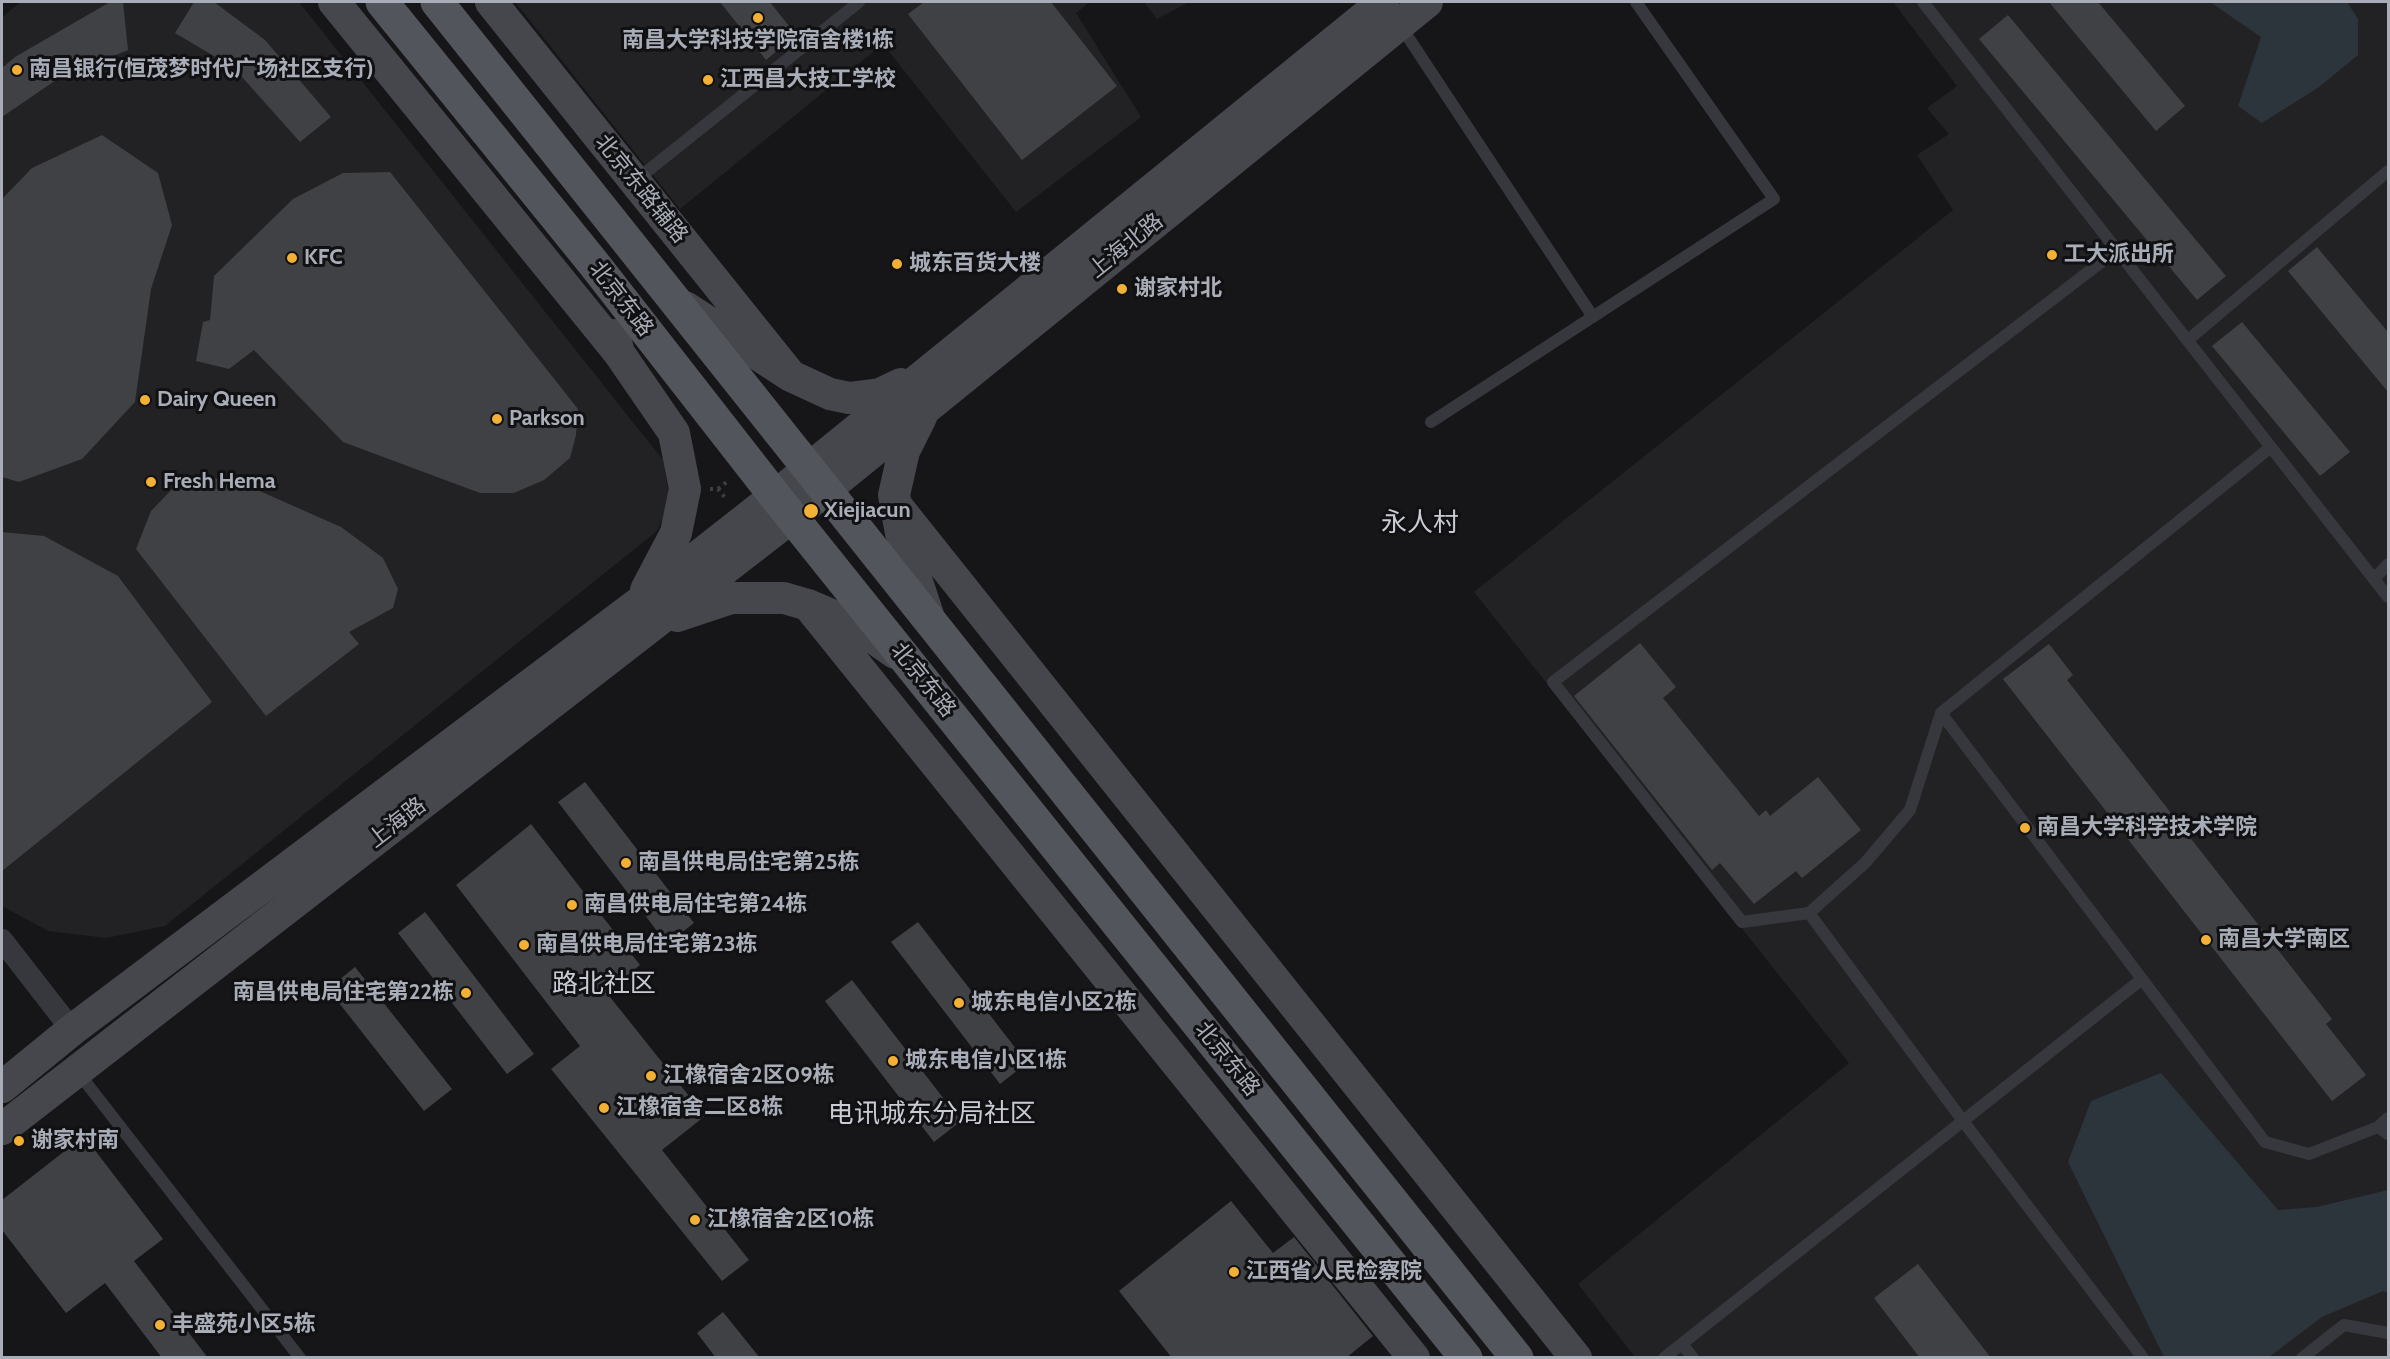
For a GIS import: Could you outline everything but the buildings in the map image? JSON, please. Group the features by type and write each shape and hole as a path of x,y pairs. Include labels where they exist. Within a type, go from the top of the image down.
{"main road":[{"path":"334,2 619,353 674,433 685,489 676,533 648,613 731,598 784,598 808,605 855,625 912,665"},
{"name":"北京东路","path":"382,2 594,264 784,506 1466,1358"},
{"name":"北京东路","path":"437,2 1517,1358"},
{"name":"北京东路辅路","path":"491,2 791,376"},
{"name":"上海北路","path":"817,479 932,369 1391,12 1426,2"},
{"name":"上海北路","path":"817,479 925,409 1391,12"},
{"path":"594,264 619,353"},
{"path":"675,300 791,376 830,394 849,398 880,394 932,369"},
{"path":"925,409 904,451 894,495 901,533 930,622"},
{"name":"上海路","path":"2,1129 817,479"},
{"path":"896,506 1576,1358"},
{"name":"北京东路","path":"808,605 1414,1358"},
{"name":"上海路","path":"2,1087 72,1030 648,613"}],"street":[{"path":"2,940 72,1030"}],"lane":[{"path":"635,181 859,2"},
{"path":"1431,422 1774,199 1636,2"},
{"path":"1923,2 2388,597"},
{"path":"1391,12 1593,317"},
{"path":"2188,340 2388,171"},
{"path":"2117,250 1553,682 1742,922 1809,912 1865,863 1910,810 1941,713 2271,447"},
{"path":"2374,579 2388,564"},
{"path":"1941,713 2265,1142 2309,1154 2378,1127 2388,1118"},
{"path":"1809,912 1963,1121 2143,1358"},
{"path":"1664,1358 2142,979"},
{"path":"77,1070 300,1358"},
{"path":"2378,1127 2388,1134"},
{"path":"2302,1358 2344,1325 2388,1333"},
{"path":"1682,1344 1693,1358"}],"shaded area":[{"path":"21,2 299,2 663,460 670,503 657,531 165,926 106,938 48,931 2,906 2,17"},
{"name":"江西昌大技工学校","path":"515,2 1090,2 1076,13 1141,117 1016,212 883,44 680,209"},
{"path":"1144,2 1189,2 1157,19"},
{"name":"南昌大学科学技术学院","path":"1893,2 2388,2 2388,1357 1635,1357 1578,1284 1849,1063 1474,592 1953,210 1917,155 1949,134 1927,108 1957,86"},
{"path":"2210,2 2347,2 2358,19 2358,55 2319,87 2262,123 2238,106 2261,37"},
{"path":"2161,1073 2278,1210 2317,1207 2388,1190 2388,1293 2383,1291 2322,1317 2269,1357 2164,1357 2068,1162 2091,1101"}],"place":[{"name":"南昌大学科技学院宿舍楼1栋","path":"758,18"},
{"name":"南昌银行(恒茂梦时代广场社区支行)","path":"17,70"},
{"name":"江西昌大技工学校","path":"708,80"},
{"name":"工大派出所","path":"2052,255"},
{"name":"KFC","path":"292,258"},
{"name":"城东百货大楼","path":"897,264"},
{"name":"谢家村北","path":"1122,289"},
{"name":"Dairy Queen","path":"145,400"},
{"name":"Parkson","path":"497,419"},
{"name":"Fresh Hema","path":"151,482"},
{"name":"Xiejiacun","path":"811,511"},
{"name":"南昌大学科学技术学院","path":"2025,828"},
{"name":"南昌供电局住宅第25栋","path":"626,863"},
{"name":"南昌供电局住宅第24栋","path":"572,905"},
{"name":"南昌大学南区","path":"2206,940"},
{"name":"南昌供电局住宅第23栋","path":"524,945"},
{"name":"南昌供电局住宅第22栋","path":"466,993"},
{"name":"城东电信小区2栋","path":"959,1003"},
{"name":"城东电信小区1栋","path":"893,1061"},
{"name":"江橡宿舍2区09栋","path":"651,1076"},
{"name":"江橡宿舍二区8栋","path":"604,1108"},
{"name":"谢家村南","path":"19,1141"},
{"name":"江橡宿舍2区10栋","path":"695,1220"},
{"name":"江西省人民检察院","path":"1234,1272"},
{"name":"丰盛苑小区5栋","path":"160,1325"}],"district":[{"name":"永人村","path":"1420,523"},
{"name":"路北社区","path":"604,984"},
{"name":"电讯城东分局社区","path":"932,1114"}]}
